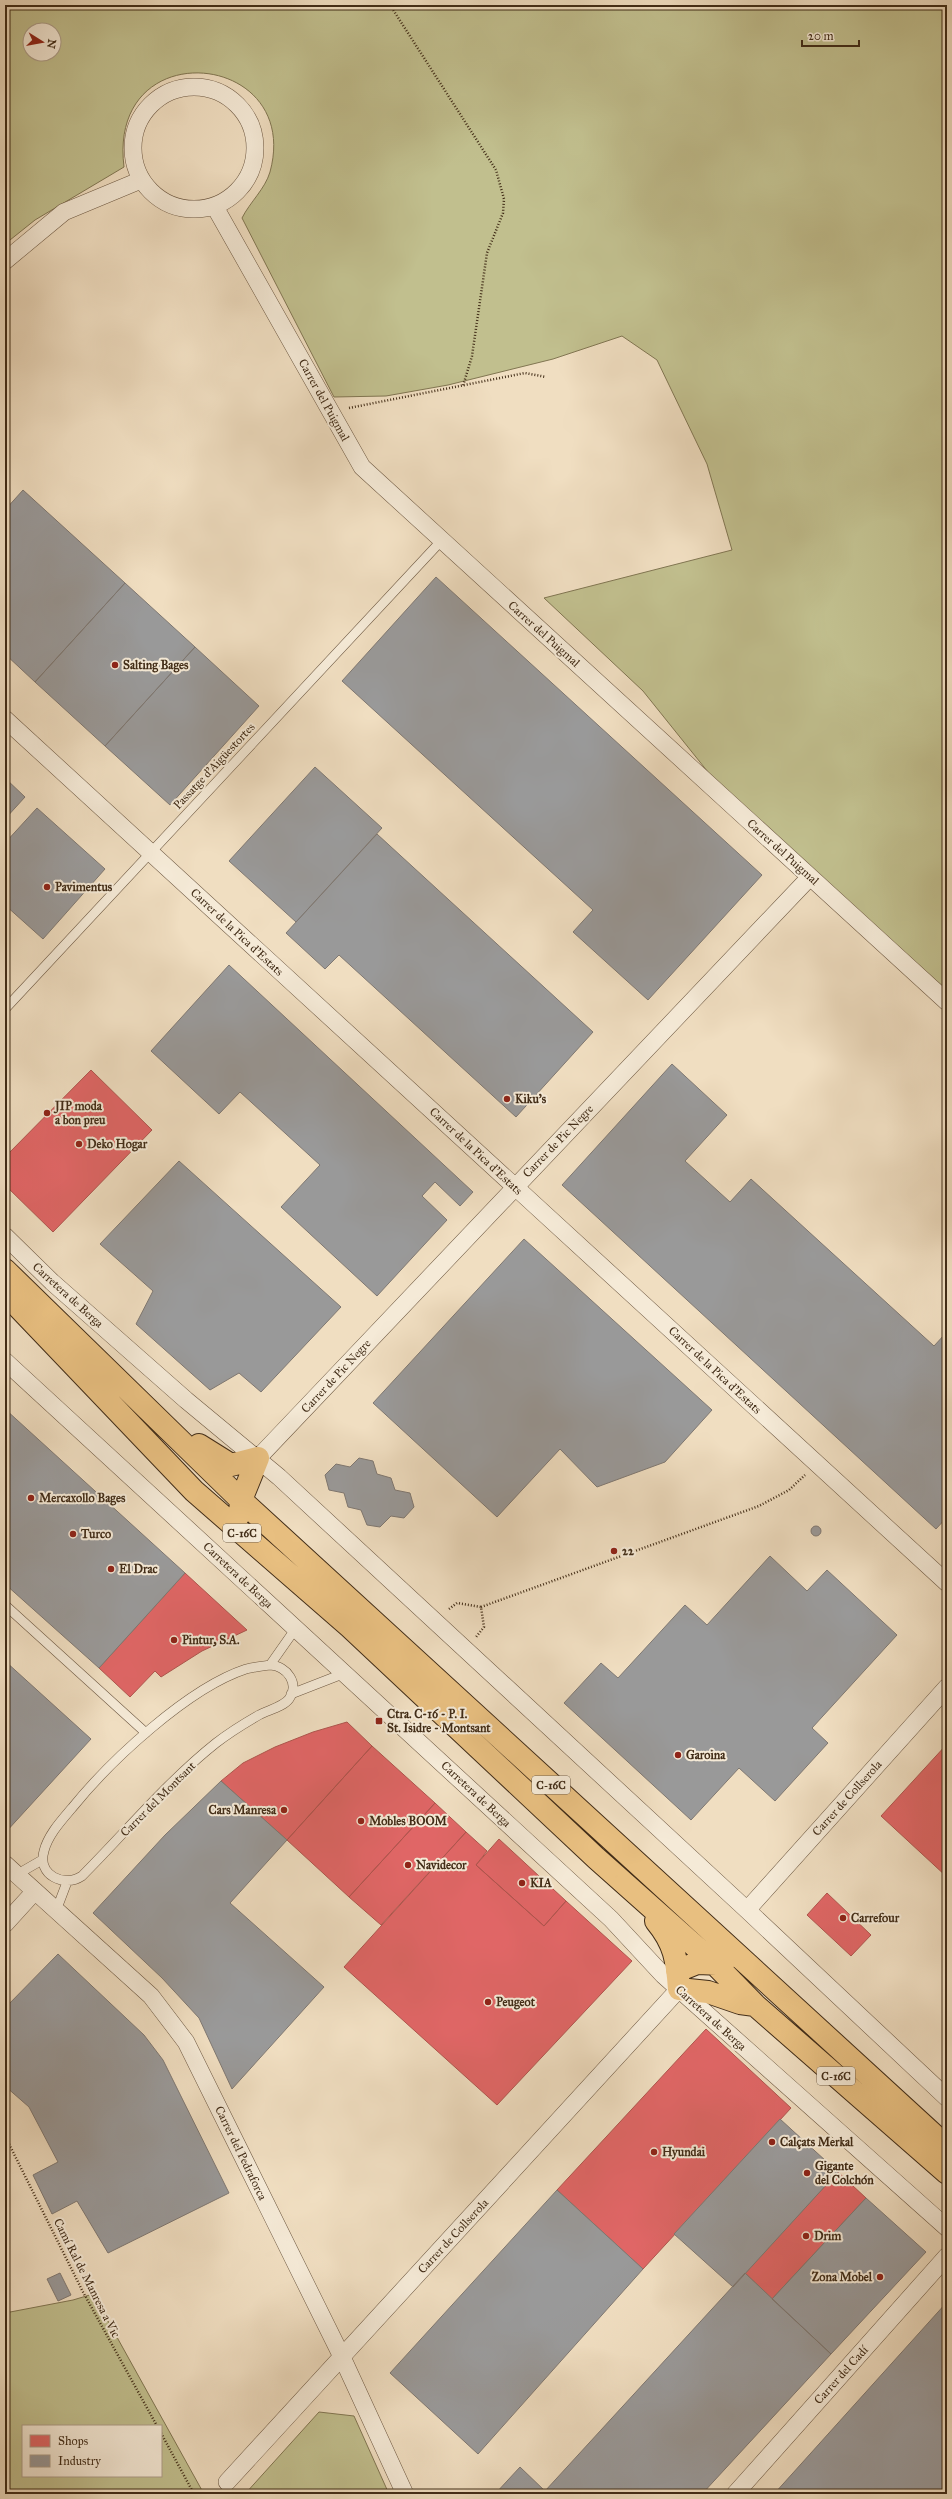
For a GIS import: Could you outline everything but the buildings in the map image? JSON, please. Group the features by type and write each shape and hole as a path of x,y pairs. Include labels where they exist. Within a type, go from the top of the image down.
{"main road":[{"name":"C-16C","path":"5,1270 160,1418 241,1500 947,2148"},
{"name":"C-16C","path":"5,1294 194,1491 350,1627 631,1890 714,1963 755,2005 947,2173"},
{"path":"5,1301 36,1326"},
{"path":"160,1418 231,1465 258,1458"},
{"path":"258,1458 241,1500 240,1515 322,1590 350,1627"},
{"path":"618,1846 638,1877 716,1948 708,1992"},
{"path":"631,1890 669,1936 678,1980"},
{"path":"678,1980 697,1963 732,1965 808,2039 875,2096 914,2117"},
{"path":"678,1980 740,2003 755,2005"}],"street":[{"path":"185,87 205,88 224,94 239,107 250,124 255,150 254,163 246,182 232,197 215,207 194,210 173,207 154,196 141,180 134,161 133,141 138,122 150,106 166,93 185,87"},
{"path":"5,261 64,212 141,180"},
{"name":"Carrer del Puigmal","path":"215,207 362,467 947,1002"},
{"name":"Carrer de la Pica d'Estats","path":"5,719 947,1582"},
{"name":"Carrer de Pic Negre","path":"258,1458 514,1186 810,877"},
{"name":"Carretera de Berga","path":"5,1236 52,1282 162,1380 258,1458 748,1910 947,2098"},
{"name":"Carretera de Berga","path":"5,1361 947,2228"},
{"name":"Carrer de Collserola","path":"748,1910 947,1687"},
{"name":"Carrer del Pedraforca","path":"9,1870 35,1891 151,1996 186,2042 342,2357 405,2494"},
{"path":"5,1924 35,1891"},
{"name":"Carrer de Collserola","path":"227,2482 342,2357 678,1980"},
{"name":"Carrer del Cadí","path":"735,2494 947,2256"}],"lane":[{"name":"Passatge d'Aigüestortes","path":"5,1009 442,540"},
{"path":"5,1605 146,1733"},
{"path":"270,1664 296,1628"},
{"path":"56,1911 67,1882 52,1877 47,1872 42,1860 44,1851 54,1830 92,1783 146,1733 196,1696 224,1679 246,1669 270,1664 281,1667 290,1675 292,1682 291,1694"},
{"name":"Carrer del Montsant","path":"67,1882 82,1876 175,1779 217,1743 259,1715 287,1701 291,1694 345,1673"},
{"path":"9,1870 42,1860"}],"path":[{"path":"390,5 496,170 504,199 503,213 487,253 472,356 463,386"},
{"path":"330,411 526,373 546,377"},
{"path":"435,1622 457,1603 481,1607 758,1506 789,1490 816,1463"},
{"path":"466,1650 484,1626 481,1607"},
{"name":"Camí Ral de Manresa a Vic","path":"5,2136 83,2292 156,2425"},
{"path":"162,2435 194,2494"}],"shaded area":[{"path":"5,5 947,5 947,990 716,782 643,691 544,598 732,550 707,464 657,360 622,336 553,359 448,385 386,396 334,397 242,218 268,178 270,172 273,131 259,101 234,81 203,73 171,77 144,93 127,123 124,167 35,220 5,244"},
{"path":"93,2294 204,2494 5,2494 5,2313 73,2300"},
{"path":"319,2412 354,2416 389,2494 245,2494"}],"place":[{"name":"Salting Bages","path":"115,665"},
{"name":"Pavimentus","path":"47,887"},
{"name":"Kiku's","path":"507,1099"},
{"name":"JIP moda a bon preu","path":"47,1113"},
{"name":"Deko Hogar","path":"79,1144"},
{"name":"Mercaxollo Bages","path":"31,1498"},
{"name":"Turco","path":"73,1534"},
{"name":"22","path":"614,1551"},
{"name":"El Drac","path":"111,1569"},
{"name":"Pintur, S.A.","path":"174,1640"},
{"name":"Ctra. C-16 - P. I. St. Isidre - Montsant","path":"379,1721"},
{"name":"Garoina","path":"678,1755"},
{"name":"Cars Manresa","path":"284,1810"},
{"name":"Mobles BOOM","path":"361,1821"},
{"name":"Navidecor","path":"408,1865"},
{"name":"KIA","path":"522,1883"},
{"name":"Carrefour","path":"843,1918"},
{"name":"Peugeot","path":"488,2002"},
{"name":"Calçats Merkal","path":"772,2142"},
{"name":"Hyundai","path":"654,2152"},
{"name":"Gigante del Colchón","path":"807,2173"},
{"name":"Drim","path":"806,2236"},
{"name":"Zona Mobel","path":"880,2277"}]}
